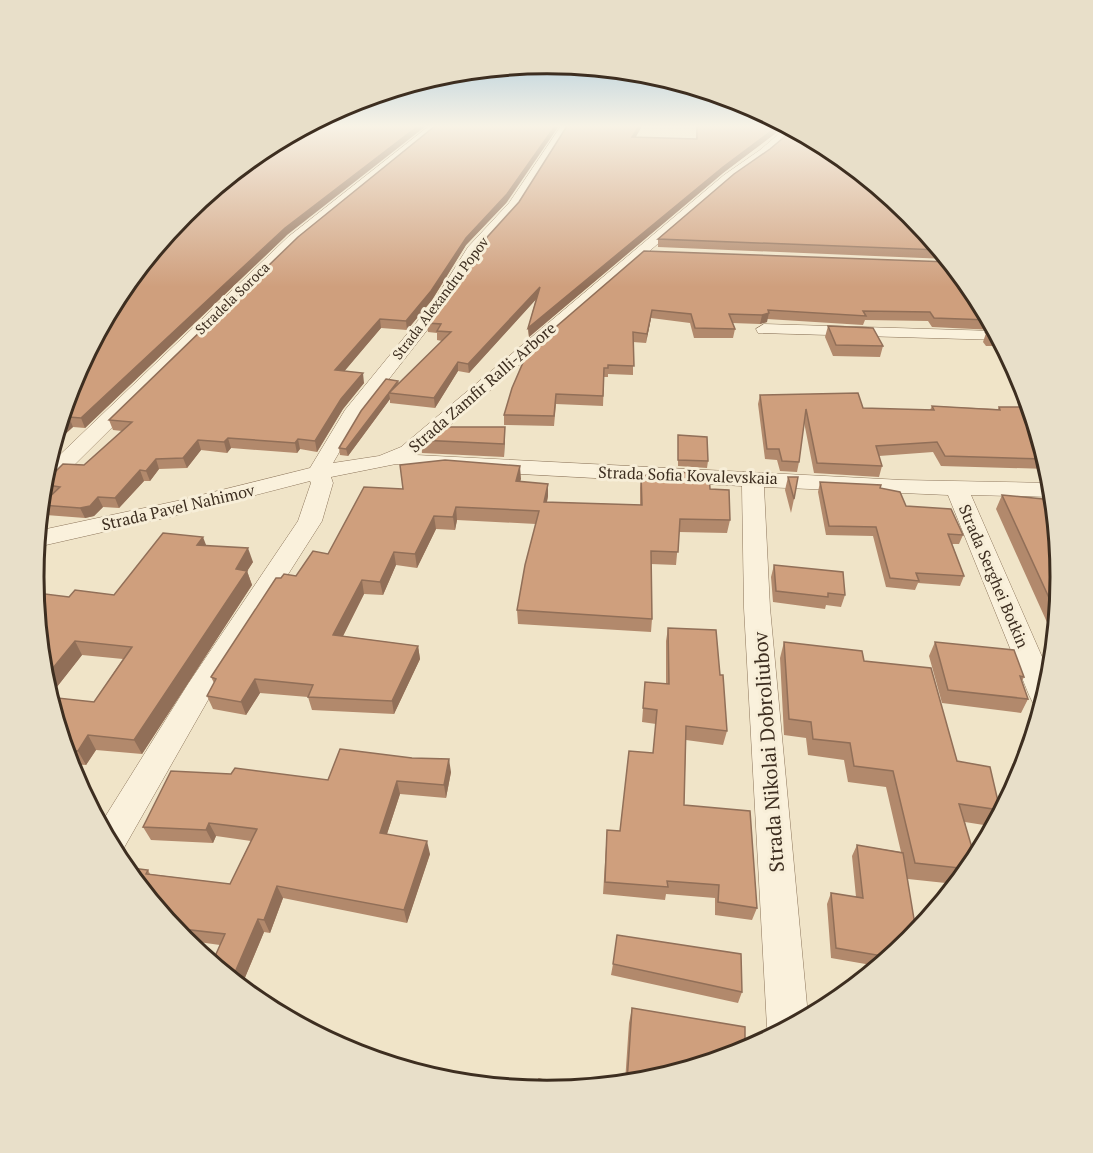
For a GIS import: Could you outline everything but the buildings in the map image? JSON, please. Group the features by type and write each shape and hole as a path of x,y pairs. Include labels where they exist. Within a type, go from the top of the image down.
{"street":[{"name":"Stradela Sorocа","path":"55,472 293,240 367,180"},
{"name":"Strada Alexandru Popov","path":"319,472 326,455 352,414 440,303 473,250 513,205 530,180"},
{"name":"Strada Zamfir Ralli-Arbore","path":"319,472 396,458 408,451 725,180"},
{"path":"640,253 663,255"},
{"path":"764,329 988,336"},
{"name":"Strada Sofia Kovalevskaia","path":"396,458 427,463 753,477 957,489 1042,490"},
{"name":"Strada Pavel Nahimov","path":"46,537 196,504 319,472"},
{"path":"114,833 198,692 310,521 322,483 319,472"},
{"name":"Strada Nikolai Dobroliubov","path":"753,477 757,608 787,1018"},
{"name":"Strada Serghei Botkin","path":"957,489 1038,682"}]}
